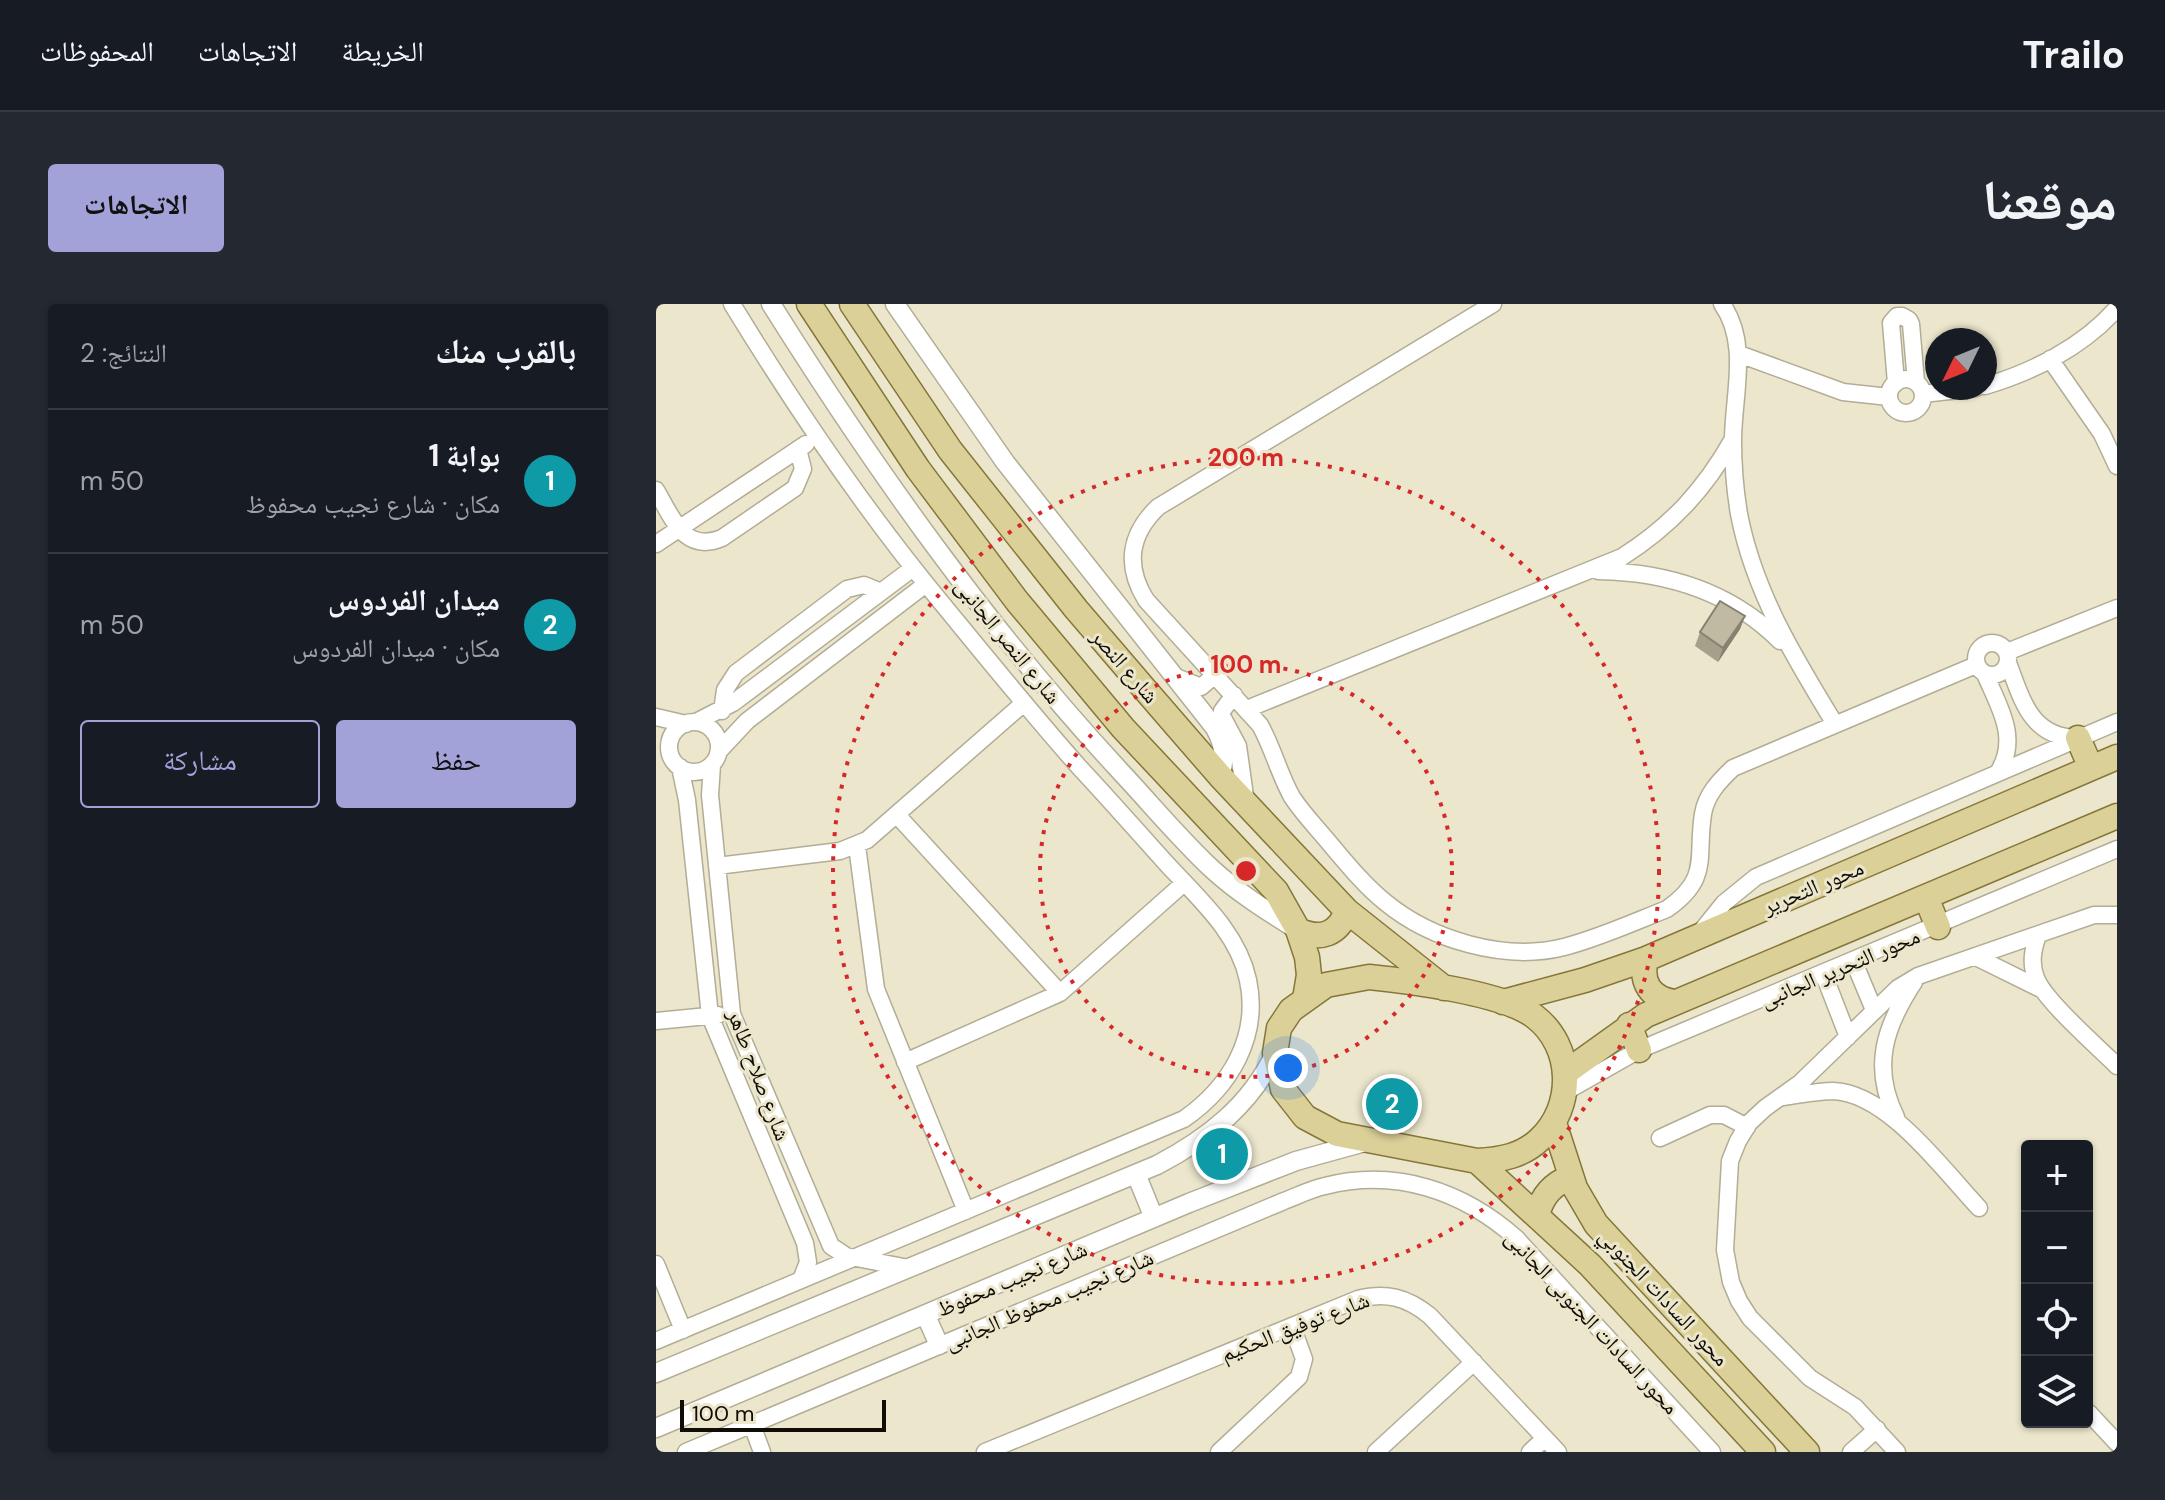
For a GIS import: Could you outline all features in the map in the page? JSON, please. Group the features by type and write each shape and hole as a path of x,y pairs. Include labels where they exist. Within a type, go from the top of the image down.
{"main road":[{"name":"شارع النصر","path":"809,304 918,469 1017,601 1123,728 1276,891 1298,930 1307,957 1309,975 1305,999"},
{"name":"شارع النصر","path":"852,304 950,450 994,507 1095,631 1220,776 1347,911 1444,988"},
{"path":"2078,738 2091,768"},
{"name":"محور التحرير","path":"1503,1002 1585,980 1646,959 2117,757"},
{"path":"1565,1082 1629,1025 1674,1002 2117,816"},
{"path":"1926,897 1938,927"},
{"path":"1298,930 1322,936 1334,931 1347,911"},
{"path":"1646,959 1644,979 1648,988 1664,1001 1674,1002"},
{"path":"1369,977 1444,988 1503,1002 1528,1013 1549,1030 1558,1046 1565,1082 1554,1123 1539,1140 1519,1153 1498,1160 1477,1161 1337,1134 1305,1117 1283,1089 1275,1053 1279,1028 1291,1010 1326,985 1369,977"},
{"path":"1629,1025 1639,1050"},
{"name":"محور السادات الجنوبي","path":"1554,1123 1571,1177 1596,1224 1807,1452"},
{"name":"محور السادات الجنوبي","path":"1477,1161 1590,1265 1763,1452"},
{"path":"1537,1215 1546,1194 1557,1183 1571,1177"}],"street":[{"path":"656,1341 1184,1119 1220,1089 1233,1070 1249,1026 1251,1002 1248,978 1229,935 1024,703 913,568 850,487 732,304"},
{"name":"شارع النصر الجانبى","path":"771,304 901,501 1008,645 1212,869 1268,912 1298,930"},
{"path":"895,304 1005,462 1220,736 1225,756 1220,776"},
{"path":"1493,304 1158,507 1145,519 1136,534 1132,551 1132,568 1146,600 1247,709 1269,740 1284,782 1295,801 1363,883 1412,921 1440,935 1501,949 1532,951 1563,947 1667,909 1681,899 1699,871 1703,813 1719,780 1733,768 1835,724 1980,669 1996,675 2007,657 2117,608"},
{"path":"1722,304 1732,323 1739,354 1733,439 1734,476 1747,550 1769,608 1791,652 1835,724"},
{"path":"1997,381 2050,359 2090,335 2117,308"},
{"path":"1897,316 1902,316 1911,324 1920,388 1917,409 1907,413 1897,410 1893,390 1891,323 1897,316"},
{"path":"1739,354 1843,392 1893,390 1906,379 1925,388"},
{"path":"2050,359 2115,458"},
{"path":"656,544 817,436"},
{"path":"1247,709 1622,557 1675,518 1698,494 1733,439"},
{"path":"656,490 687,537 699,542 711,542 722,538 795,488 803,469 798,449"},
{"path":"675,762 672,737 691,723 722,711 913,568"},
{"path":"1592,571 1656,575 1716,594 1769,630 1791,652"},
{"path":"656,742 675,762 693,772 715,758 747,721 926,584"},
{"path":"722,711 725,690 736,673 847,589 864,585 881,592"},
{"path":"847,617 861,634"},
{"path":"1999,771 2005,761 2009,737 1975,655 1985,644 1998,644 2007,657 2027,710 2039,725 2064,738 2078,738"},
{"path":"1174,676 1201,687 1215,675"},
{"path":"1234,695 1222,711 1222,716 1240,751 1246,803"},
{"path":"717,866 840,851 857,846 877,833 1024,703"},
{"path":"656,717 711,728 719,742 715,758"},
{"path":"1698,935 1724,903 1756,877 2117,722"},
{"name":"شارع صلاح طاهر","path":"715,758 709,785 732,1014 826,1238 838,1252 909,1268"},
{"name":"شارع صلاح طاهر","path":"675,762 687,800 710,1016 805,1243 808,1262 801,1280"},
{"path":"897,815 1060,993"},
{"path":"857,846 876,989 966,1211"},
{"name":"محور التحرير الجانبى","path":"1565,1082 2112,855"},
{"path":"905,1062 1060,993 1184,883"},
{"path":"1897,1452 1855,1407 1810,1378 1750,1318 1739,1301 1731,1282 1725,1250 1730,1161 1747,1127 1765,1108 1819,1066 1898,988 1918,976 2094,915 2117,915"},
{"path":"2038,935 2032,963 2043,990"},
{"path":"1976,957 2043,990 2117,1066"},
{"path":"1854,962 1870,1015 1879,1023 1885,1037"},
{"path":"1824,975 1848,1037"},
{"path":"1898,1122 1882,1079 1885,1037 1896,1009 1918,976"},
{"path":"656,1021 732,1014"},
{"path":"656,1373 1136,1174 1186,1150 1231,1116 1266,1073 1275,1053"},
{"path":"1819,1066 1820,1076 1833,1091"},
{"path":"1852,1095 1865,1095 1875,1089 1882,1079"},
{"path":"1783,1097 1833,1091 1877,1106 1898,1122 1979,1208"},
{"path":"1660,1138 1710,1115 1724,1115 1747,1127"},
{"name":"شارع نجيب محفوظ","path":"656,1428 1154,1218 1289,1164 1347,1145 1371,1141"},
{"path":"1136,1174 1154,1218"},
{"name":"شارع نجيب محفوظ الجانبى","path":"686,1452 1323,1186 1371,1180 1419,1185"},
{"name":"محور السادات الجنوبى الجانبى","path":"1419,1185 1471,1205 1516,1238 1712,1452"},
{"path":"656,1264 683,1330"},
{"name":"شارع توفيق الحكيم","path":"985,1452 1005,1448 1358,1299 1388,1295 1418,1306 1558,1452"},
{"path":"926,1316 939,1345"},
{"path":"1219,1452 1299,1377 1304,1359 1292,1326"},
{"path":"1376,1452 1474,1362"},
{"path":"2093,1417 2117,1443"},
{"path":"752,1425 762,1452"},
{"path":"1851,1452 1877,1429"},
{"path":"1530,1452 1545,1438"}],"building":[{"path":"1720,601 1745,616 1723,648 1700,632"}],"place":[{"name":"ميدان الفردوس","path":"1392,1104"},
{"name":"بوابة 1","path":"1222,1154"}]}
